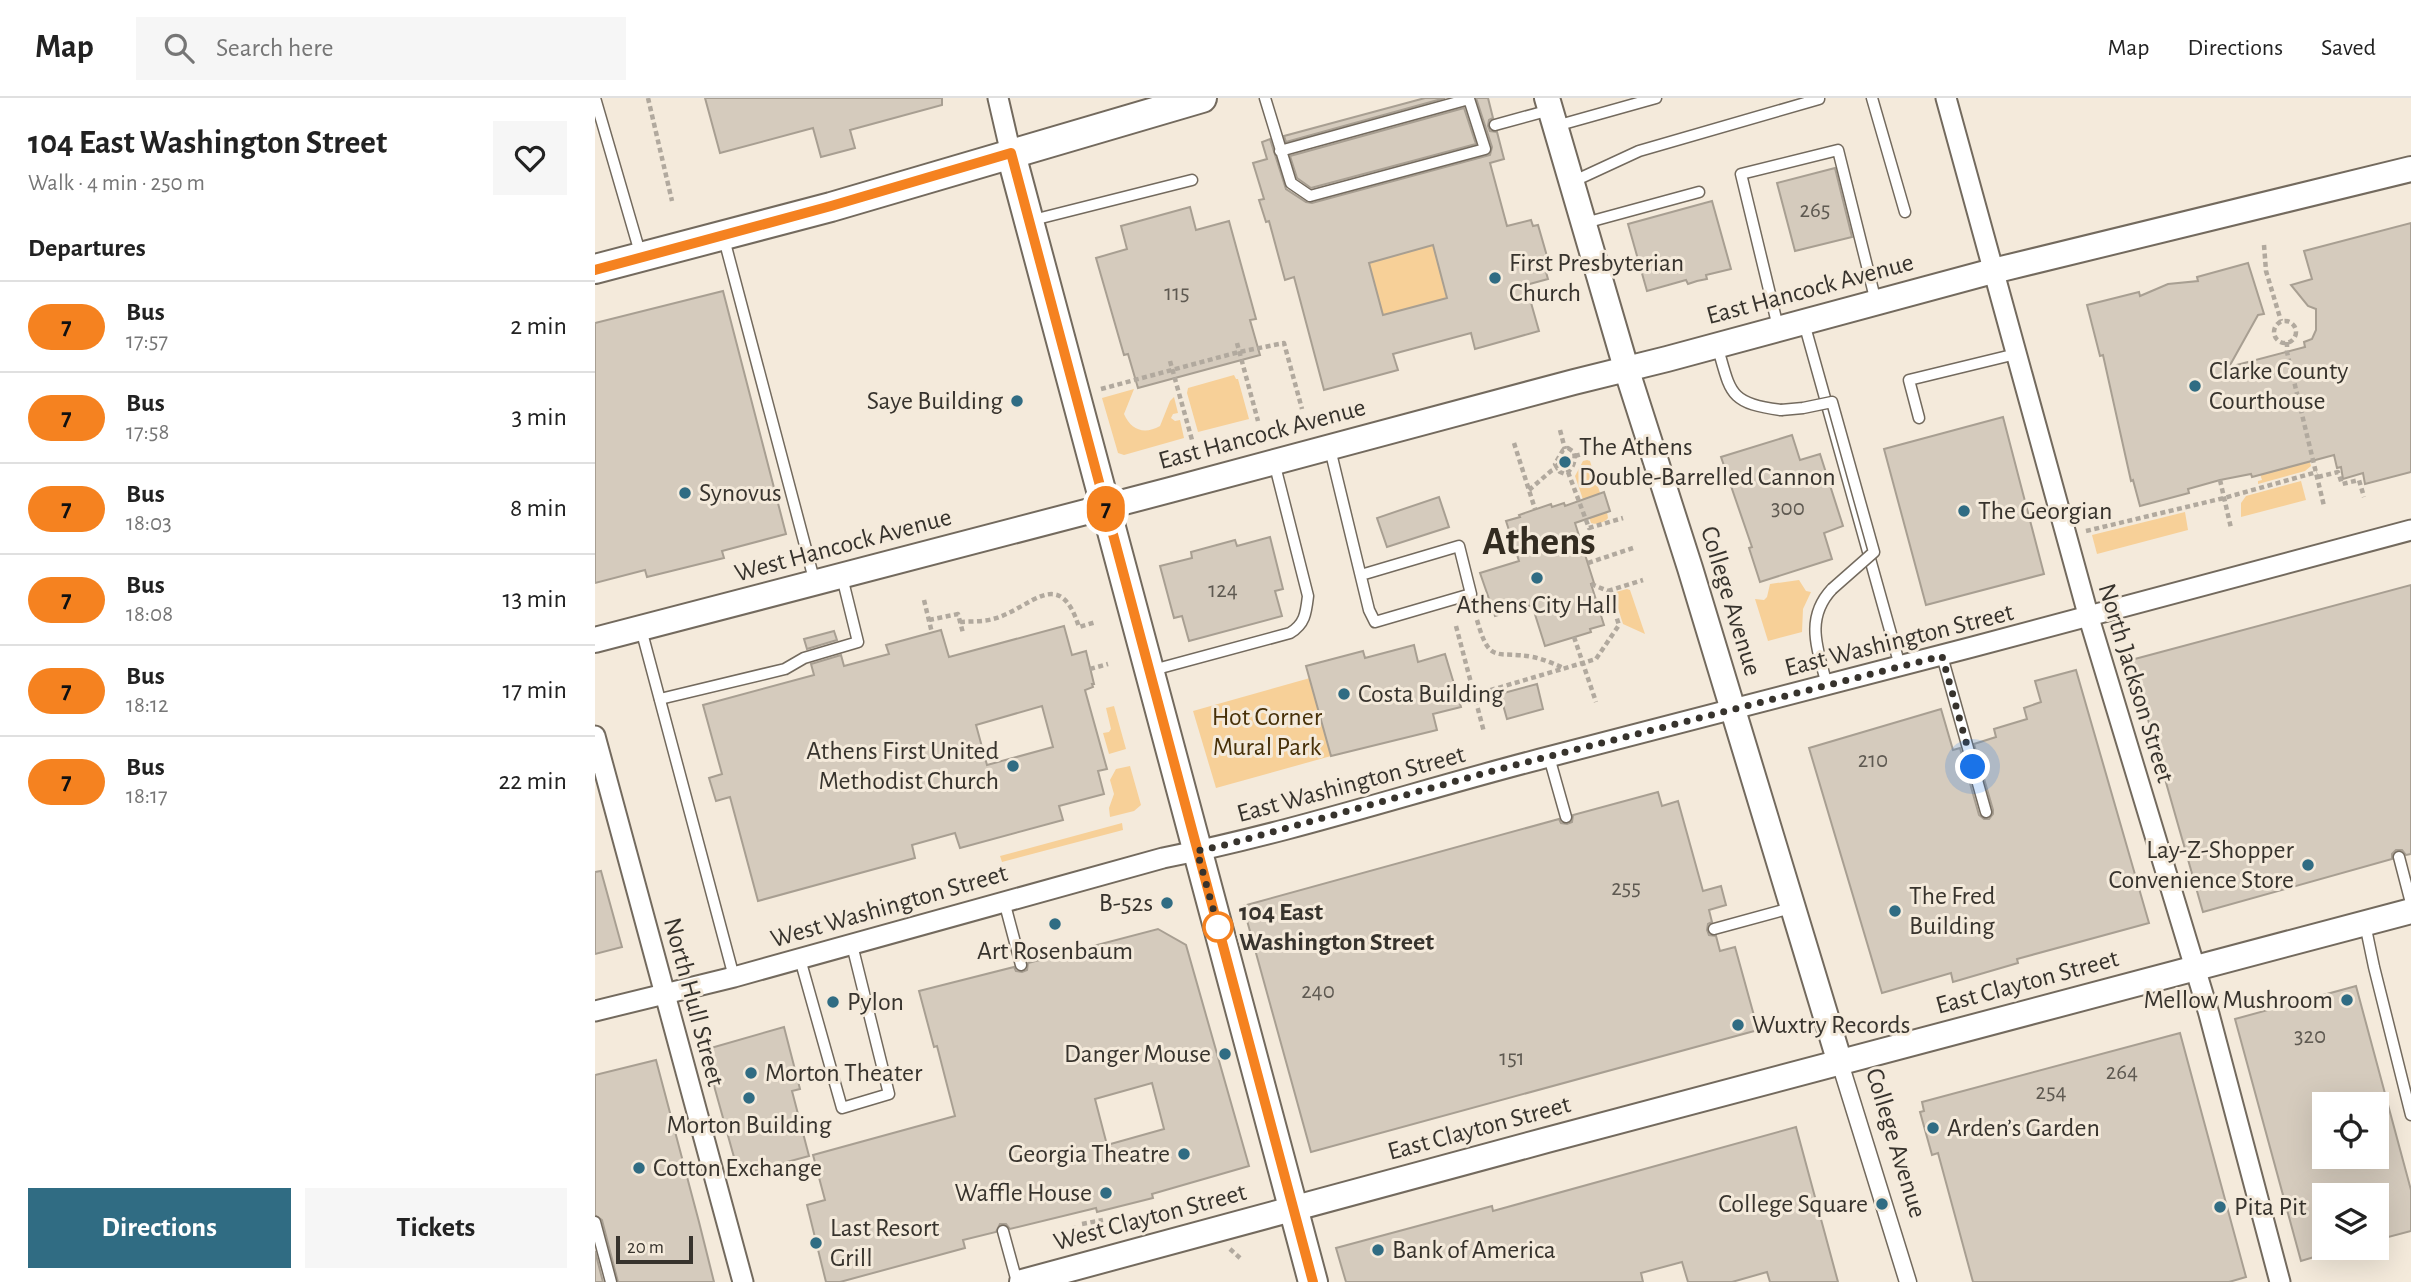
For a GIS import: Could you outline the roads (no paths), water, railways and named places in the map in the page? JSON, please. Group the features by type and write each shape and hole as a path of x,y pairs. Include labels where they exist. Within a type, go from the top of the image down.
{"main road":[{"path":"595,270 831,206 1202,98"},
{"path":"1011,153 1313,1282"}],"street":[{"path":"998,98 1011,153"},
{"name":"North Jackson Street","path":"1946,98 2089,618 2196,968 2280,1282"},
{"name":"College Avenue","path":"1551,111 1626,368 1908,1282"},
{"name":"East Hancock Avenue","path":"1105,506 1993,271 2411,169"},
{"name":"West Hancock Avenue","path":"595,640 1105,506"},
{"name":"East Washington Street","path":"1197,851 2089,618 2411,530"},
{"name":"North Hull Street","path":"595,736 743,1282"},
{"name":"West Washington Street","path":"595,1011 734,977 1004,901 1197,851"},
{"name":"East Clayton Street","path":"1293,1209 2411,911"},
{"name":"West Clayton Street","path":"1020,1282 1293,1209"}],"lane":[{"path":"595,98 641,257"},
{"path":"1265,98 1280,151 1291,183 1310,196 1485,149 1469,99 1280,151"},
{"path":"1495,125 1551,111 1656,98"},
{"path":"1872,98 1905,212"},
{"path":"1572,182 1639,151 1819,99"},
{"path":"1778,328 1741,174 1838,150 1877,302"},
{"path":"1029,221 1192,180"},
{"path":"1584,223 1699,192"},
{"path":"723,235 815,583"},
{"path":"1804,322 1900,666"},
{"path":"1717,345 1726,376 1741,401 1781,410 1832,402 1874,552 1821,601 1815,619 1815,636 1827,685"},
{"path":"1919,418 1909,380 2016,354"},
{"path":"1330,447 1369,610 1375,622 1472,594 1459,546 1361,575"},
{"path":"1149,671 1290,633 1299,628 1306,615 1307,596 1274,462"},
{"path":"660,699 785,668 804,658 858,642 842,577"},
{"path":"641,629 734,977"},
{"path":"1942,656 1986,812"},
{"path":"1549,757 1566,817"},
{"path":"2399,857 2411,903"},
{"path":"1004,901 1021,965"},
{"path":"1714,929 1793,908"},
{"path":"2365,923 2411,1115"},
{"path":"800,959 842,1108 889,1094 852,944"},
{"path":"595,1222 611,1282"},
{"path":"1003,1231 1020,1282"}],"place":[{"name":"First Presbyterian Church","path":"1495,278"},
{"name":"Clarke County Courthouse","path":"2195,386"},
{"name":"Saye Building","path":"1017,401"},
{"name":"The Athens Double-Barrelled Cannon","path":"1565,462"},
{"name":"Synovus","path":"685,493"},
{"name":"The Georgian","path":"1964,511"},
{"name":"Athens City Hall","path":"1537,578"},
{"name":"Costa Building","path":"1344,694"},
{"name":"Athens First United Methodist Church","path":"1013,766"},
{"name":"Lay-Z-Shopper Convenience Store","path":"2308,865"},
{"name":"B-52s","path":"1167,903"},
{"name":"The Fred Building","path":"1895,911"},
{"name":"Art Rosenbaum","path":"1055,924"},
{"name":"104 East Washington Street","path":"1218,927"},
{"name":"Mellow Mushroom","path":"2347,1000"},
{"name":"Pylon","path":"833,1002"},
{"name":"Wuxtry Records","path":"1738,1025"},
{"name":"Danger Mouse","path":"1225,1054"},
{"name":"Morton Theater","path":"751,1073"},
{"name":"Morton Building","path":"749,1098"},
{"name":"Arden’s Garden","path":"1933,1128"},
{"name":"Georgia Theatre","path":"1184,1154"},
{"name":"Cotton Exchange","path":"639,1168"},
{"name":"Waffle House","path":"1106,1193"},
{"name":"College Square","path":"1882,1204"},
{"name":"Pita Pit","path":"2220,1207"},
{"name":"Last Resort Grill","path":"816,1243"},
{"name":"Bank of America","path":"1378,1250"}],"district":[{"name":"Athens","path":"1539,542"}],"park label":[{"name":"Hot Corner Mural Park","path":"1267,732"}]}
